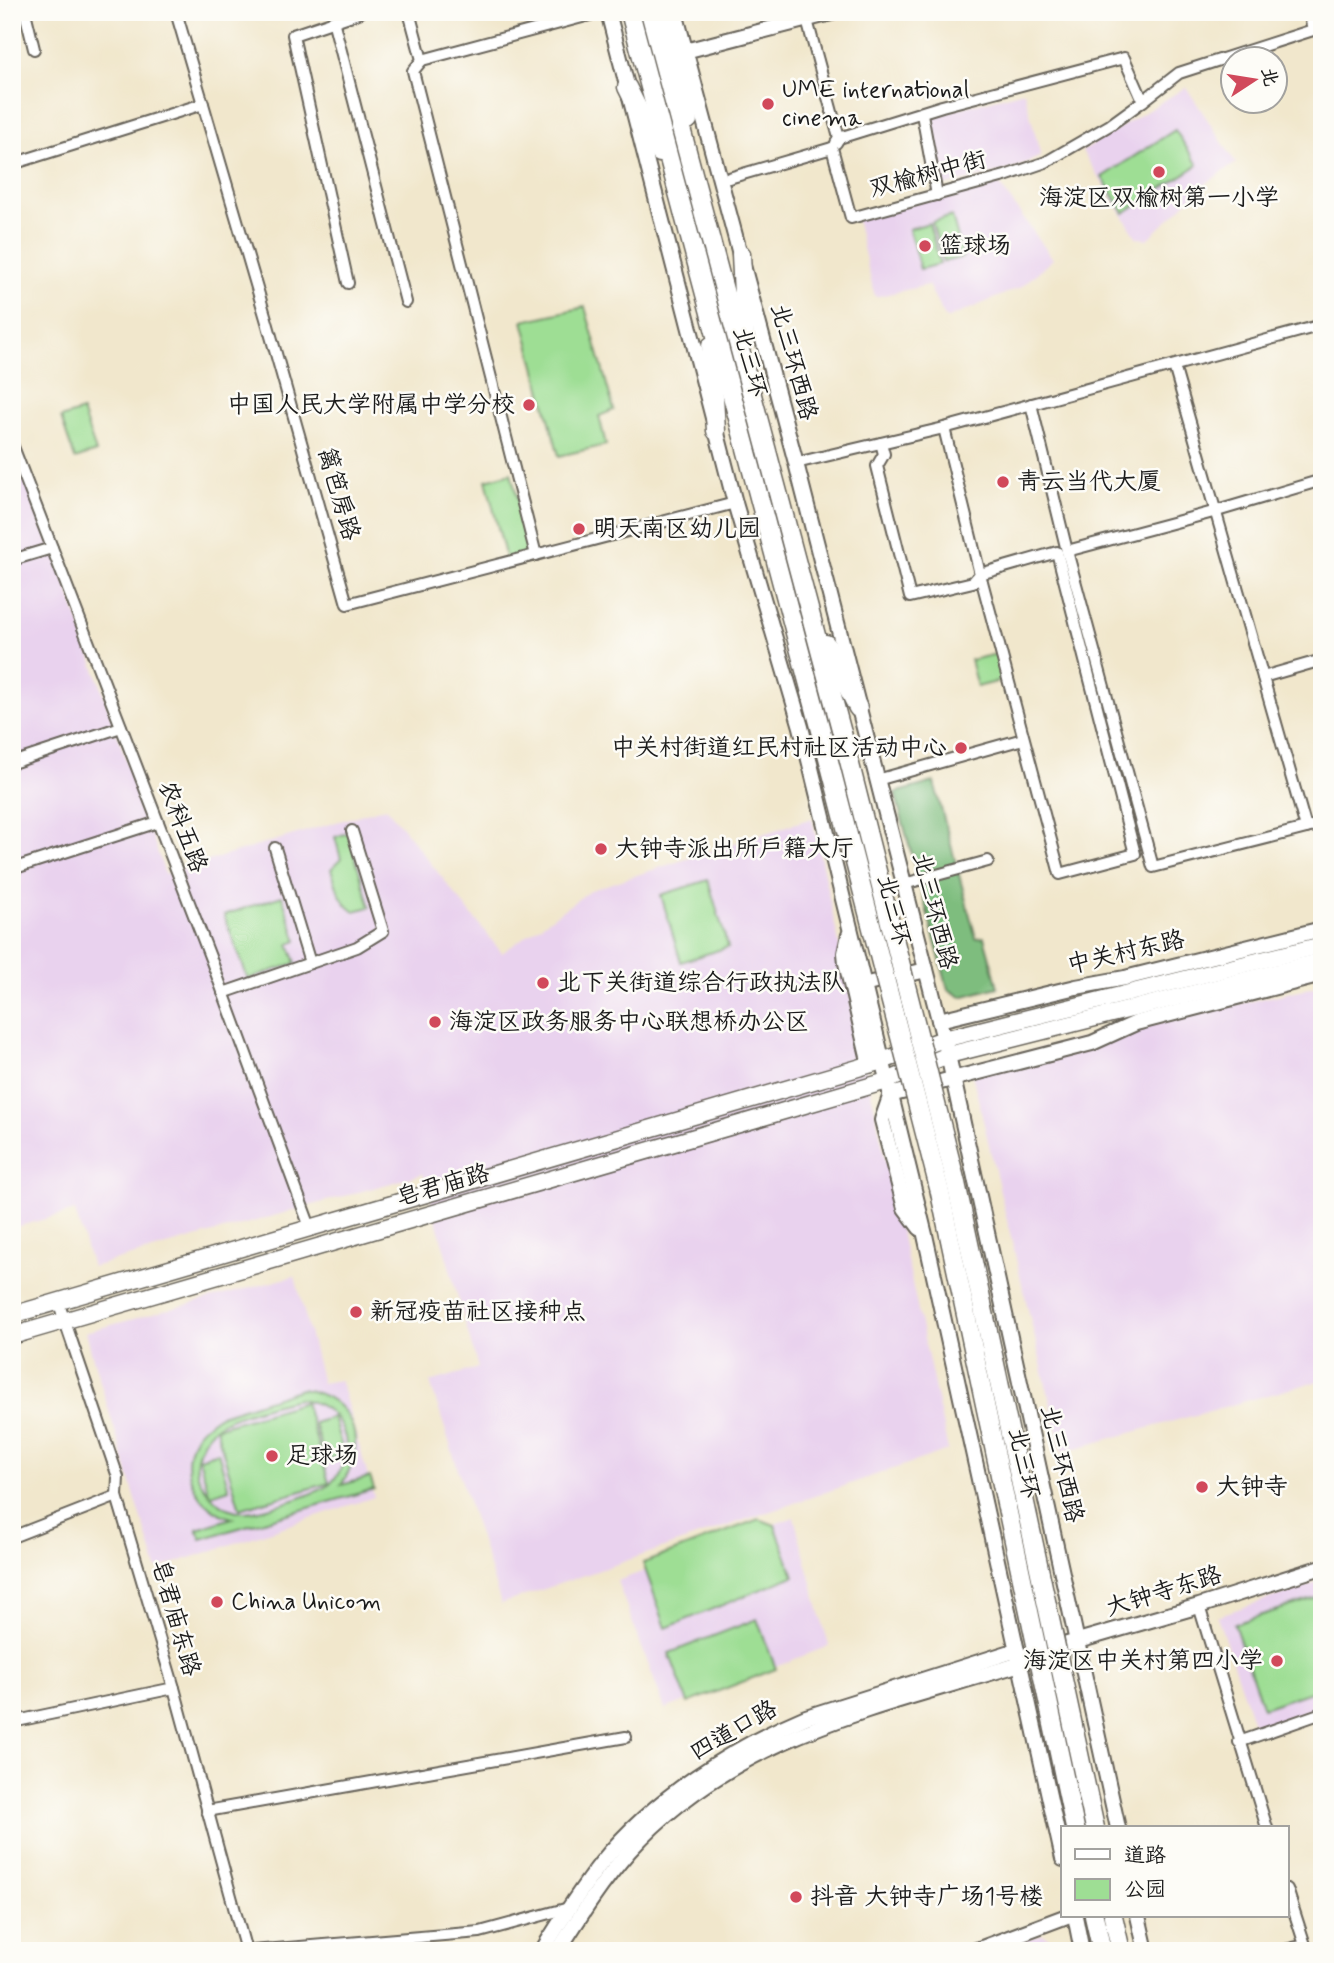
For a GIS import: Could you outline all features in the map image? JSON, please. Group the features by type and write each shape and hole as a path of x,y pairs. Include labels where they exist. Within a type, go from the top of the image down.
{"highway":[{"name":"北三环","path":"630,12 823,738 939,1188 1075,1826"},
{"name":"北三环","path":"650,12 747,369 956,1183 1095,1826"},
{"path":"665,12 684,87 695,182"},
{"path":"627,87 678,190"},
{"path":"741,254 747,369"},
{"path":"709,308 716,430"},
{"path":"809,610 858,708"},
{"path":"1094,1918 1102,1951"},
{"path":"1113,1918 1121,1951"}],"main road":[{"name":"中关村东路","path":"946,1047 1322,945"},
{"path":"946,1047 1322,961"},
{"name":"皂君庙路","path":"12,1315 914,1050 946,1047"},
{"name":"皂君庙路","path":"12,1336 889,1088 946,1047"}],"street":[{"path":"24,12 34,49"},
{"name":"篱笆房路","path":"176,12 347,604 735,503"},
{"path":"348,283 293,35 361,12"},
{"path":"409,12 422,60"},
{"path":"536,555 413,71 422,60 601,12"},
{"path":"608,12 735,503 801,727 863,985 876,1063"},
{"name":"北三环西路","path":"675,12 796,463 946,1047 1118,1826"},
{"path":"685,51 835,12"},
{"name":"双榆树中街","path":"835,143 851,218 937,195 1046,162 1110,125 1179,73 1313,30 1309,12"},
{"path":"807,19 835,143"},
{"path":"333,20 406,302"},
{"path":"729,178 942,106 1124,58 1143,101"},
{"path":"12,164 203,104"},
{"path":"922,114 937,195"},
{"path":"796,463 944,428 1322,325"},
{"path":"1174,366 1306,828"},
{"path":"1031,404 1067,551 1153,867 1322,824"},
{"path":"881,443 884,453 877,466 910,597 973,582 981,574 1057,552 1135,854 1060,874 1023,739 981,574 944,428"},
{"name":"农科五路","path":"12,444 310,1227"},
{"path":"1067,551 1322,480"},
{"path":"12,560 52,548"},
{"path":"1263,677 1322,660"},
{"path":"12,763 121,727"},
{"path":"877,780 1023,739"},
{"path":"12,869 158,822"},
{"path":"223,993 357,947 383,932 352,831"},
{"path":"275,848 310,963"},
{"path":"904,884 988,861"},
{"name":"中关村东路","path":"939,1020 1125,978 1322,929"},
{"path":"850,930 845,953 846,963 876,1063 889,1088 882,1120 905,1208 925,1236 1061,1850"},
{"path":"863,985 926,970"},
{"path":"889,1088 923,1087 1092,1043 1136,1023 1322,975"},
{"path":"896,977 923,1087"},
{"name":"皂君庙东路","path":"58,1301 118,1477 117,1496 174,1688 246,1951"},
{"path":"12,1537 117,1496"},
{"path":"993,1545 1053,1532"},
{"name":"大钟寺东路","path":"1019,1657 1199,1606 1322,1567"},
{"path":"1199,1606 1266,1826"},
{"name":"四道口路","path":"542,1951 601,1863 641,1821 682,1789 756,1740 806,1717 1019,1657"},
{"name":"四道口路","path":"558,1951 591,1899 634,1846 698,1790 736,1765 809,1730 1019,1657"},
{"path":"12,1721 174,1688"},
{"path":"1239,1742 1322,1713"},
{"path":"208,1811 626,1737"},
{"path":"1045,1777 1104,1764"},
{"path":"1282,1951 1305,1945 1288,1892"},
{"path":"252,1951 480,1932 569,1908"},
{"path":"974,1951 1062,1918"},
{"path":"1075,1918 1082,1951"},
{"path":"1138,1918 1146,1951"}],"shaded area":[{"name":"海淀区双榆树第一小学","path":"1186,87 1236,163 1208,182 1148,239 1137,238 1082,151"},
{"path":"1024,91 1041,156 1013,169 943,186 927,117"},
{"path":"996,180 1053,259 1021,287 946,319 928,285 875,297 856,219"},
{"path":"12,425 165,874 386,807 502,953 591,890 812,818 948,1450 501,1604 430,1382 478,1368 423,1174 92,1267 75,1211 12,1228"},
{"path":"1322,985 1322,1380 1062,1452 970,1065"},
{"path":"295,1276 322,1383 340,1380 374,1497 157,1569 85,1332"},
{"path":"794,1517 829,1646 665,1709 617,1581"},
{"name":"海淀区中关村第四小学","path":"1322,1581 1322,1706 1255,1729 1217,1616"},
{"path":"1043,1934 1069,1951 1020,1951 1018,1942"}],"green space":[{"path":"1175,130 1198,165 1124,213 1102,177"},
{"name":"篮球场","path":"952,216 963,257 943,262 932,222"},
{"name":"篮球场","path":"929,223 940,264 920,269 909,229"},
{"path":"585,307 614,410 599,416 606,445 559,456 523,321"},
{"path":"82,411 96,452 75,459 61,418"},
{"path":"511,473 531,553 506,559 486,480"},
{"path":"997,654 1004,680 977,687 970,660"},
{"path":"934,782 976,938 984,937 998,987 961,997 948,989 895,793"},
{"path":"348,833 370,907 354,911 342,898 331,869 341,859 335,837"},
{"path":"708,880 728,947 681,962 661,895"},
{"path":"282,896 297,941 289,944 296,963 248,979 224,915"},
{"path":"301,1389 319,1393 344,1411 355,1438 350,1469 341,1485 370,1477 374,1489 201,1539 197,1529 232,1518 220,1514 201,1498 194,1488 188,1464 189,1451 196,1435 218,1416","holes":["298,1399 313,1402 336,1418 346,1443 340,1470 331,1483 303,1497 275,1506 243,1512 234,1510 211,1495 229,1489 218,1452 199,1458 209,1493 201,1482 197,1459 199,1450 212,1430 232,1418 267,1406"]},
{"name":"足球场","path":"305,1402 329,1483 240,1509 216,1428"},
{"path":"333,1417 344,1454 325,1460 314,1423"},
{"path":"759,1519 775,1525 794,1576 666,1628 643,1563"},
{"name":"海淀区中关村第四小学","path":"1322,1596 1322,1688 1263,1708 1234,1624"},
{"path":"757,1619 776,1669 688,1703 669,1653"}],"place":[{"name":"UME international cinema","path":"768,104"},
{"name":"海淀区双榆树第一小学","path":"1159,172"},
{"name":"篮球场","path":"925,246"},
{"name":"中国人民大学附属中学分校","path":"529,405"},
{"name":"青云当代大厦","path":"1003,482"},
{"name":"明天南区幼儿园","path":"579,529"},
{"name":"中关村街道红民村社区活动中心","path":"961,748"},
{"name":"大钟寺派出所户籍大厅","path":"601,849"},
{"name":"北下关街道综合行政执法队","path":"543,983"},
{"name":"海淀区政务服务中心联想桥办公区","path":"435,1022"},
{"name":"新冠疫苗社区接种点","path":"356,1312"},
{"name":"足球场","path":"272,1456"},
{"name":"大钟寺","path":"1202,1487"},
{"name":"China Unicom","path":"217,1602"},
{"name":"海淀区中关村第四小学","path":"1277,1661"},
{"name":"抖音 大钟寺广场1号楼","path":"796,1897"}]}
